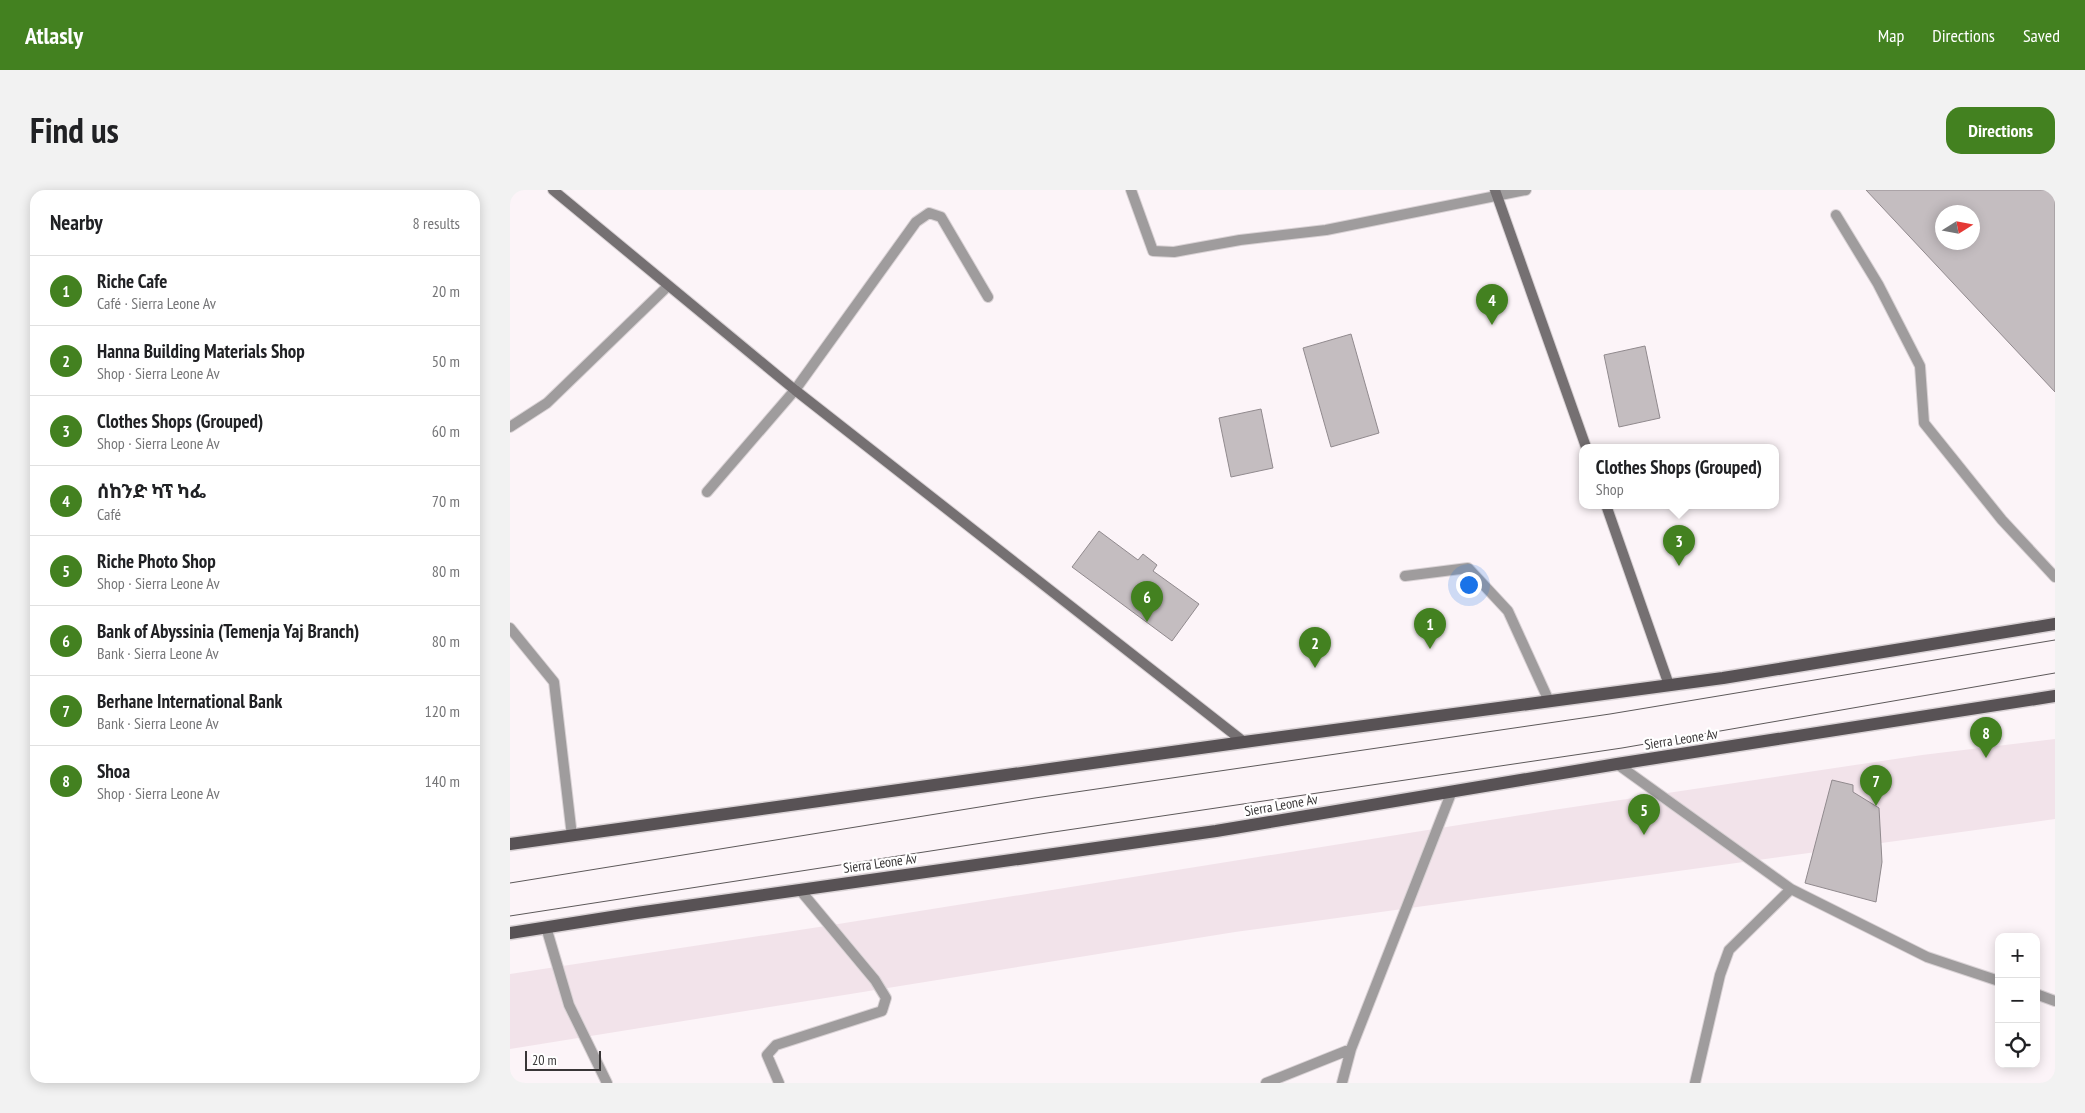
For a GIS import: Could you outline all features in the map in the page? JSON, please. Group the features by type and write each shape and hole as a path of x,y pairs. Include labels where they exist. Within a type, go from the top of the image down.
{"main road":[{"path":"510,844 1244,742 1723,678 2055,624"},
{"name":"Sierra Leone Av","path":"510,933 1216,831 1616,764 2055,696"}],"street":[{"path":"553,190 795,390 1244,742"},
{"path":"1131,190 1153,251 1174,252 1240,240 1326,230 1496,193 1526,190"},
{"path":"1496,193 1585,444"},
{"path":"708,492 795,390 916,222 929,212 941,217 988,297"},
{"path":"1836,215 1878,284 1920,366 1924,423 2002,520 2055,577"},
{"path":"510,427 547,403 668,286"},
{"path":"1607,509 1669,685"},
{"path":"1405,576 1468,568 1508,611 1549,701"},
{"path":"510,628 554,682 572,836"},
{"path":"1616,764 1791,889 1927,957 1995,980"},
{"path":"1342,1083 1351,1049 1452,791"},
{"path":"1695,1083 1720,975 1729,950 1791,889"},
{"path":"779,1083 767,1055 776,1045 882,1010 886,998 875,980 800,890"},
{"path":"546,928 569,1005 607,1083"},
{"path":"2040,995 2055,1001"},
{"path":"1266,1083 1351,1049"}],"shaded area":[{"path":"2055,739 2055,819 1235,932 510,1049 510,974 832,925 1553,810 1922,755"}],"building":[{"path":"1866,190 2055,190 2055,392"},
{"path":"1351,334 1379,433 1331,447 1303,348"},
{"path":"1645,346 1660,418 1619,427 1604,355"},
{"path":"1261,409 1273,468 1231,477 1219,418"},
{"path":"1099,531 1138,560 1143,554 1157,565 1153,571 1199,604 1172,641 1072,567"},
{"path":"1832,780 1853,785 1853,792 1879,808 1882,862 1876,902 1805,883"}],"tram line":[{"path":"510,883 1035,798 1610,714 2055,640"},
{"path":"510,916 1047,833 1622,748 2055,673"}],"place":[{"name":"ሰከንድ ካፕ ካፌ","path":"1492,325"},
{"name":"Clothes Shops (Grouped)","path":"1679,566"},
{"name":"Bank of Abyssinia (Temenja Yaj Branch)","path":"1147,622"},
{"name":"Riche Cafe","path":"1430,649"},
{"name":"Hanna Building Materials Shop","path":"1315,668"},
{"name":"Shoa","path":"1986,758"},
{"name":"Berhane International Bank","path":"1876,806"},
{"name":"Riche Photo Shop","path":"1644,835"}]}
